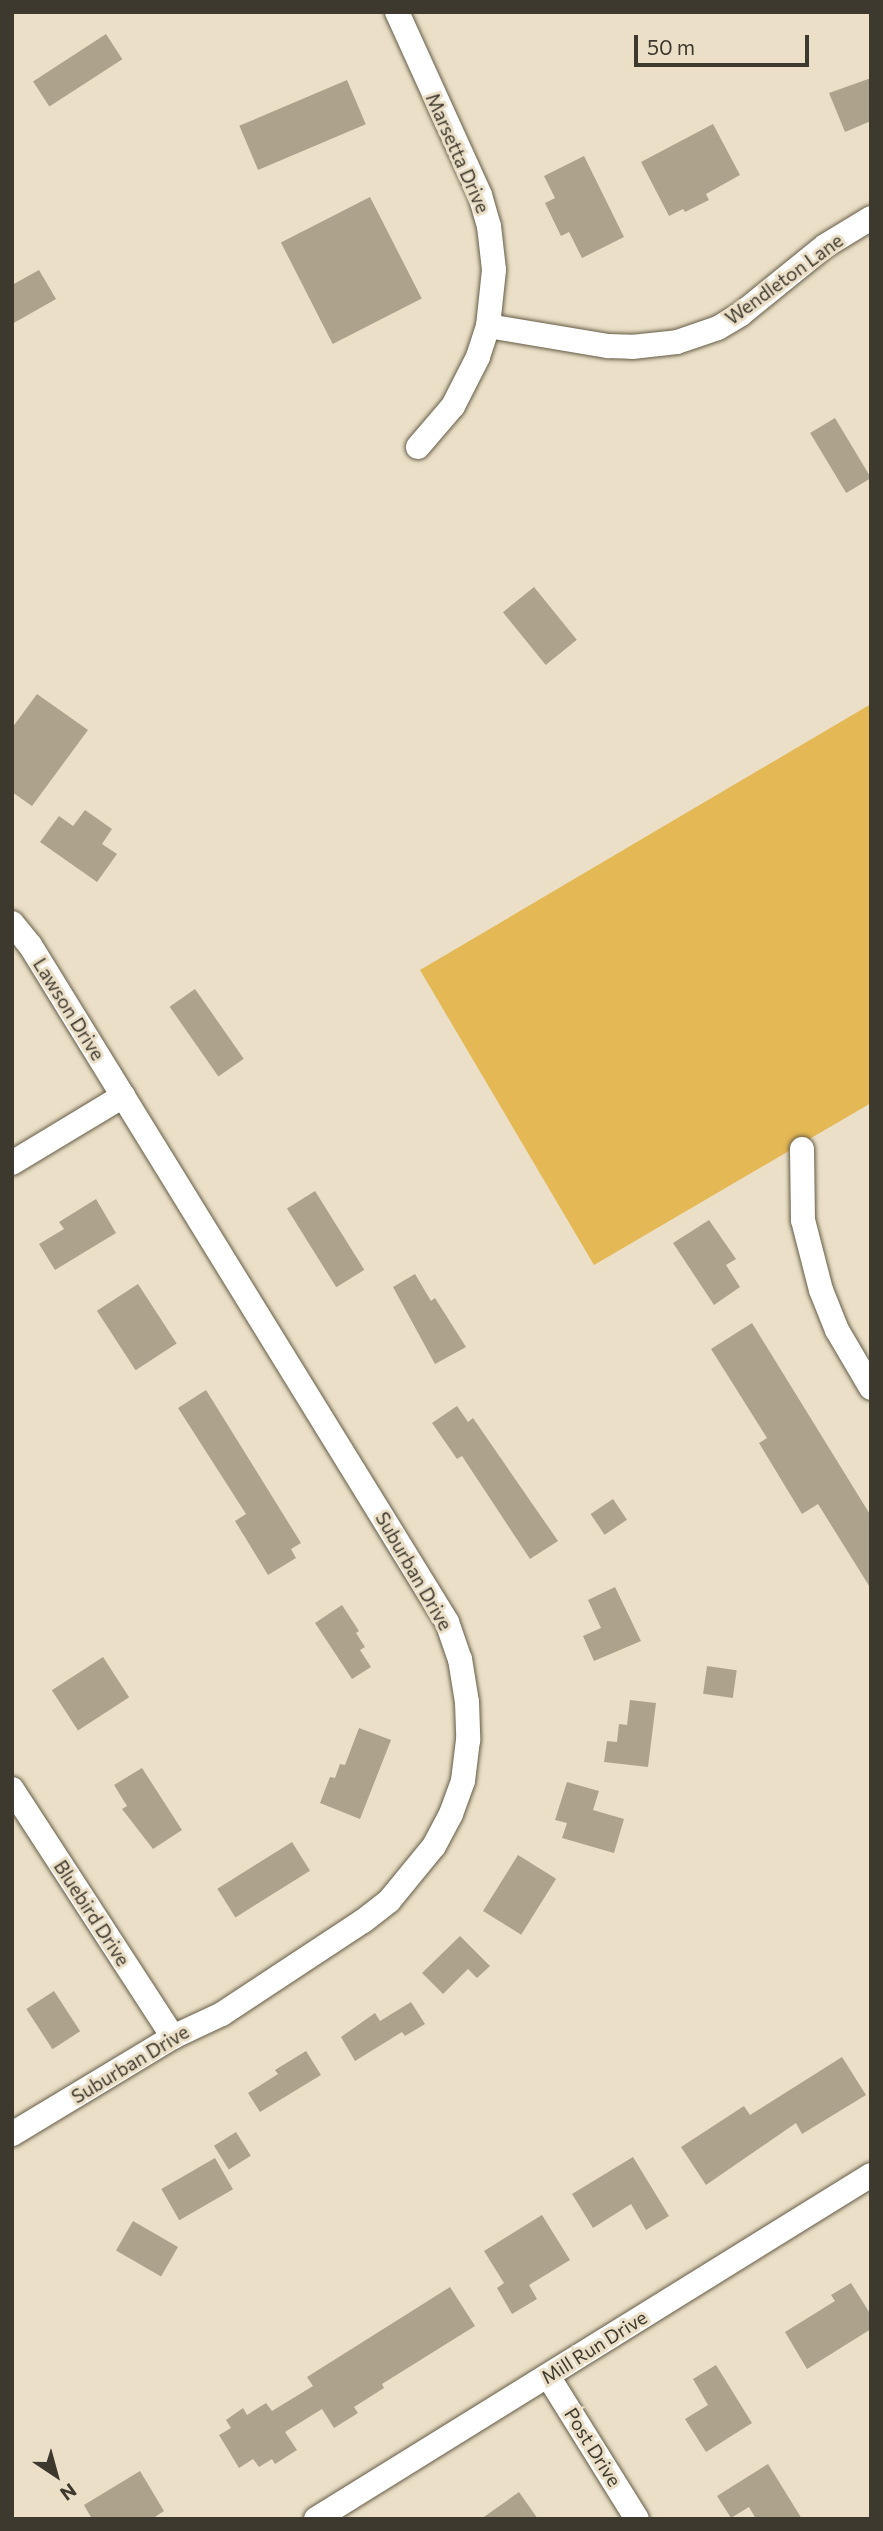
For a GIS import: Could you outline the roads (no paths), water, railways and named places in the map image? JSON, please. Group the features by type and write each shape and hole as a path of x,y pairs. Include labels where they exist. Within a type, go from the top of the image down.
{"street":[{"name":"Marsetta Drive","path":"397,12 485,211 494,270 488,327 463,390 444,419 418,447"},
{"name":"Wendleton Lane","path":"488,327 608,346 632,347 677,342 718,328 741,314 825,246 871,218"},
{"name":"Lawson Drive","path":"12,923 30,945 123,1096"},
{"path":"12,1163 123,1096"},
{"name":"Suburban Drive","path":"12,2134 173,2037 222,2014 363,1921 413,1875 451,1814 463,1781 468,1740 467,1702 460,1659 447,1622 123,1096"},
{"path":"803,1149 803,1220 821,1290 837,1330 871,1388"},
{"name":"Bluebird Drive","path":"12,1789 173,2037"},
{"name":"Mill Run Drive","path":"316,2519 871,2175"},
{"name":"Post Drive","path":"548,2376 637,2519"}]}
